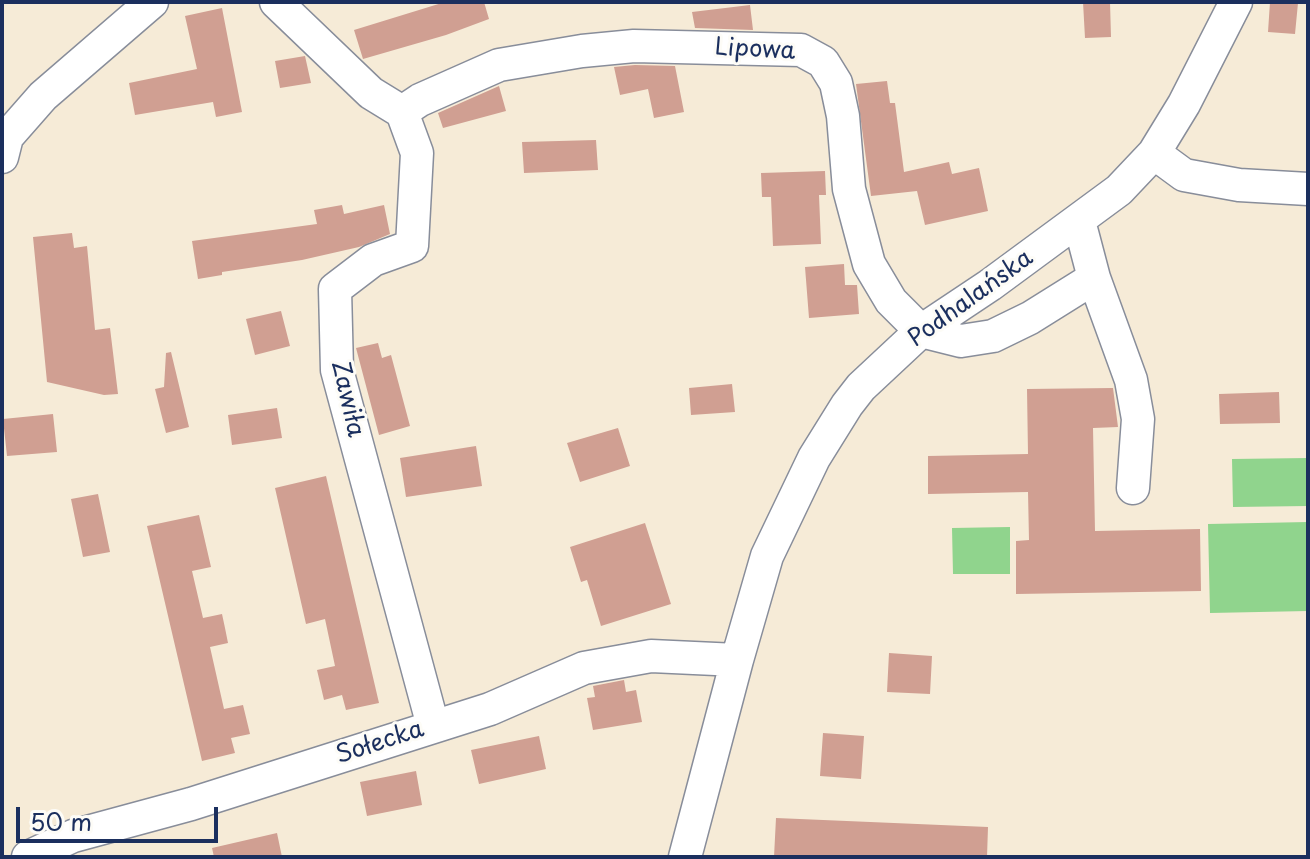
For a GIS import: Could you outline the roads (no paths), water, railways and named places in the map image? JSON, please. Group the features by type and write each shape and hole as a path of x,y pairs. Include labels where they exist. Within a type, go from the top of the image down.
{"street":[{"path":"2,157 7,137 43,96 152,2"},
{"path":"276,2 371,93 402,112"},
{"name":"Podhalańska","path":"685,857 767,556 814,458 861,387 921,331 1079,221 1119,190 1154,153 1184,104 1236,2"},
{"name":"Lipowa","path":"402,112 420,100 499,65 582,51 634,46 801,50 823,62 836,83 843,116 849,189 869,264 891,301 921,331"},
{"name":"Zawiła","path":"402,112 417,153 412,246 373,260 335,289 337,370 433,726"},
{"path":"1154,153 1184,175 1239,185 1308,189"},
{"path":"1079,221 1094,278 1131,380 1138,419 1133,488"},
{"path":"921,331 961,341 993,336 1030,318 1094,278"},
{"name":"Sołecka","path":"28,857 73,836 191,804 490,709 584,668 651,656 737,660"}]}
